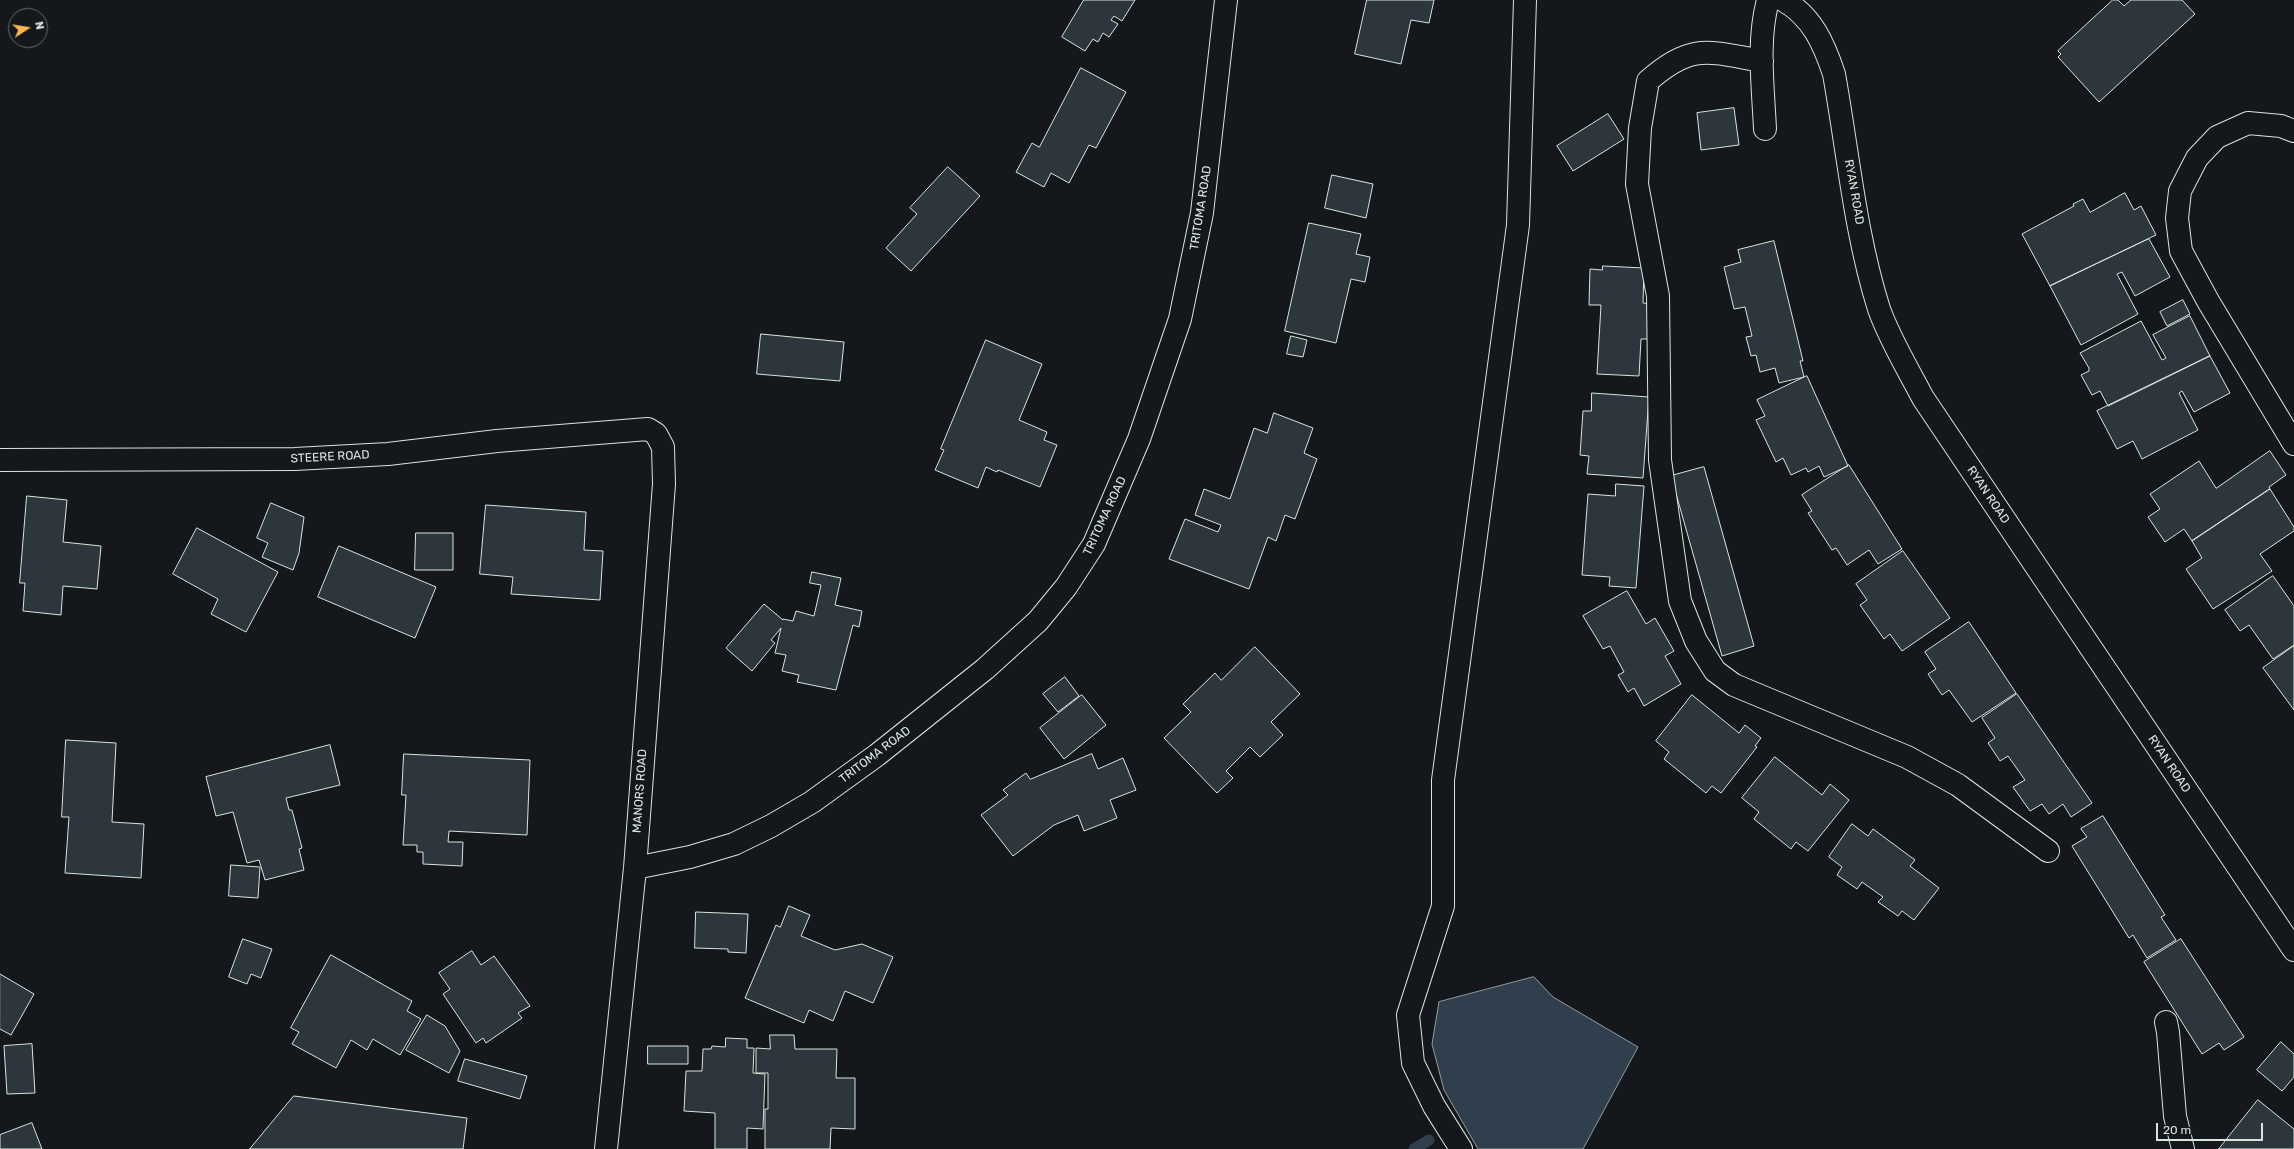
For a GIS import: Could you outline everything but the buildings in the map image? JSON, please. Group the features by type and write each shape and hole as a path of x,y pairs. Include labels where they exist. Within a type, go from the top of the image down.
{"street":[{"name":"TRITOMA ROAD","path":"635,868 690,857 734,844 771,826 812,802 877,755 985,670 1038,621 1066,587 1094,544 1140,439 1180,320 1202,213 1226,0"},
{"path":"1461,1149 1434,1106 1413,1063 1408,1015 1443,906 1443,780 1518,225 1525,0"},
{"path":"1765,129 1762,61 1763,17 1768,0"},
{"name":"RYAN ROAD","path":"1783,0 1795,7 1811,23 1825,46 1834,74 1866,262 1880,310 1894,344 1912,378 1928,405 2294,950"},
{"path":"1762,61 1713,53 1692,53 1678,59 1648,81 1640,128 1637,184 1658,296 1660,460 1680,601 1696,641 1715,671 1734,685 1907,757 1958,785 2048,851"},
{"path":"2294,131 2281,126 2248,123 2217,137 2198,158 2180,191 2177,218 2181,250 2208,301 2294,444"},
{"name":"STEERE ROAD","path":"0,460 295,459 388,454 591,432 648,429 656,434"},
{"name":"MANORS ROAD","path":"606,1149 635,868 664,484 663,447 656,434"},
{"path":"2166,1022 2175,1116 2183,1149"}],"water":[{"path":"1534,977 1553,997 1638,1047 1583,1149 1478,1149 1444,1090 1432,1044 1439,1002"}],"waterway":[{"path":"1414,1149 1429,1140"}]}
